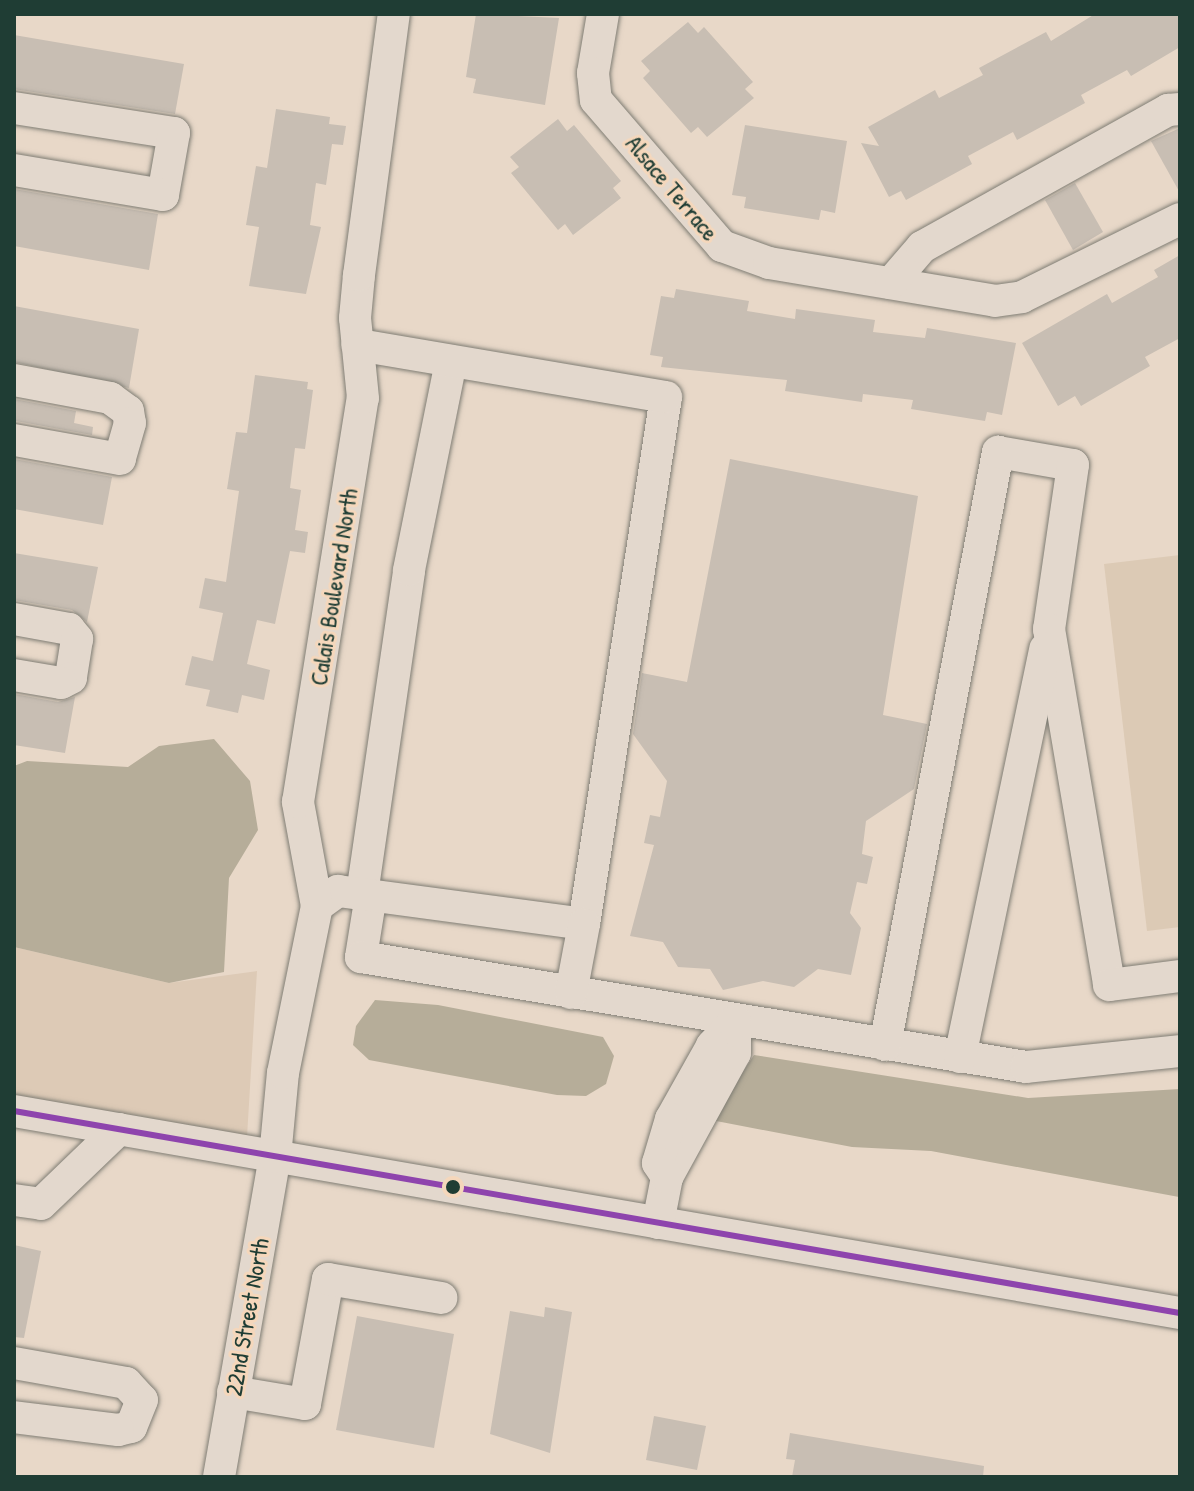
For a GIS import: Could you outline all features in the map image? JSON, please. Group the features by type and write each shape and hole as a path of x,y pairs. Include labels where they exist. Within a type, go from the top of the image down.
{"street":[{"name":"Calais Boulevard North","path":"275,1157 283,1073 317,906 298,802 363,398 357,345 359,275 394,14"},
{"name":"Alsace Terrace","path":"603,14 593,73 596,100 722,246 769,263 995,301 1022,297 1180,219"},
{"path":"14,108 174,133 163,195 14,170"},
{"path":"891,283 922,247 1168,110 1180,109"},
{"path":"357,345 666,397 571,993"},
{"path":"451,361 409,570 366,894 361,957 1026,1067 1180,1051"},
{"path":"14,380 110,398 128,411 130,423 120,459 14,440"},
{"path":"885,1045 998,452 1073,465 1049,629 960,1057"},
{"path":"14,619 69,629 77,639 71,678 61,683 14,675"},
{"path":"1049,629 1109,985 1180,976"},
{"path":"317,906 338,891 584,924"},
{"path":"658,1223 667,1177 735,1053 735,1021"},
{"path":"14,1111 1180,1313"},
{"path":"27,1202 119,1129"},
{"name":"22nd Street North","path":"219,1477 275,1157"},
{"path":"233,1392 305,1404 328,1279 441,1298"},
{"path":"14,1363 126,1383 142,1400 131,1427 118,1430 14,1417"}],"shaded area":[{"path":"1180,555 1180,927 1147,931 1104,564"},
{"path":"214,739 250,781 258,830 229,878 224,972 169,983 14,947 14,766 27,761 128,767 159,746"},
{"path":"14,947 169,983 257,971 247,1137 14,1096"},
{"path":"375,1000 438,1005 603,1037 614,1056 606,1084 586,1096 557,1095 369,1060 353,1045 356,1026"},
{"path":"754,1055 1028,1098 1180,1089 1179,1197 931,1151 852,1147 711,1120"}],"building":[{"path":"476,14 559,18 545,105 473,93 476,79 466,77"},
{"path":"1095,14 1180,14 1180,47 1131,76 1127,70 1081,95 1085,103 1017,140 1013,132 968,156 972,164 906,200 901,191 889,197 861,143 879,146 868,127 935,90 939,98 983,75 979,68 1046,32 1051,41"},
{"path":"688,22 698,33 704,27 753,82 745,89 754,98 707,137 698,127 691,133 643,78 650,71 641,61"},
{"path":"14,35 184,64 175,114 14,89"},
{"path":"276,109 330,117 329,124 346,126 343,145 332,144 326,185 316,183 310,225 321,227 306,294 249,286 259,227 246,225 256,166 267,168"},
{"path":"558,119 567,131 574,125 621,181 613,188 621,198 573,235 565,224 558,230 511,173 519,167 510,157"},
{"path":"745,125 847,141 835,213 821,210 819,220 744,208 746,197 732,195"},
{"path":"1180,128 1180,193 1151,141"},
{"path":"1075,183 1103,232 1073,250 1045,200"},
{"path":"14,189 158,214 149,270 14,246"},
{"path":"1180,255 1180,338 1145,357 1150,366 1081,406 1075,396 1058,406 1022,343 1107,294 1112,303 1158,277 1154,270"},
{"path":"676,289 749,301 747,311 795,319 796,309 875,320 873,332 925,338 927,328 1016,343 1002,415 987,412 985,421 911,409 913,400 863,394 862,402 785,391 787,380 661,367 663,357 650,355 661,296 674,298"},
{"path":"14,306 139,329 129,388 14,362"},
{"path":"255,375 308,382 307,389 313,390 305,449 295,448 290,488 301,490 295,530 308,532 305,553 290,551 275,624 257,620 247,664 270,670 264,700 242,695 238,713 206,706 210,690 185,685 192,656 213,661 223,613 199,608 205,578 226,582 239,491 227,489 236,432 247,433"},
{"path":"14,399 76,411 74,423 93,427 92,435 16,421"},
{"path":"14,459 112,477 103,525 14,509"},
{"path":"730,459 918,496 883,715 927,724 914,789 866,821 862,854 873,857 867,884 857,882 850,913 861,928 851,975 818,969 794,987 763,981 723,990 710,969 678,967 663,942 630,936 654,845 644,843 650,815 660,817 667,781 633,734 642,673 687,682"},
{"path":"14,553 98,567 87,622 72,610 14,600"},
{"path":"14,694 58,702 75,697 65,753 14,745"},
{"path":"14,1245 41,1251 24,1338 14,1337"},
{"path":"545,1307 572,1312 550,1453 490,1434 510,1311 544,1317"},
{"path":"357,1316 454,1334 434,1448 336,1430"},
{"path":"654,1416 706,1426 697,1470 646,1460"},
{"path":"790,1433 984,1466 983,1477 792,1477 795,1460 786,1459"}],"transit line":[{"path":"14,1111 1180,1313"}]}
